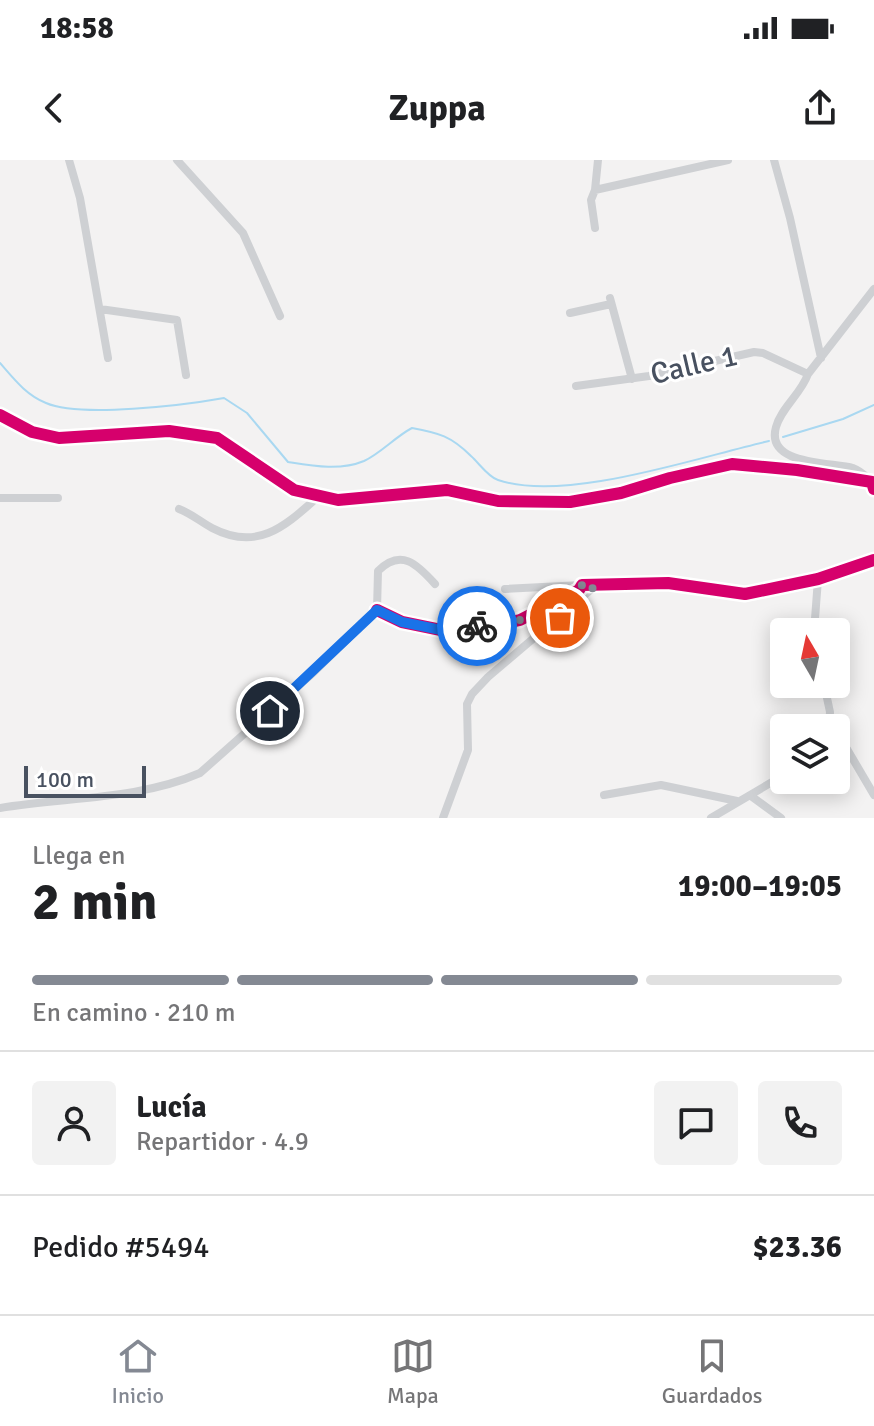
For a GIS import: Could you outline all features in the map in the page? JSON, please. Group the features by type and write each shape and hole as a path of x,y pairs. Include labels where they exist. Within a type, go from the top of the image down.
{"street":[{"path":"69,160 80,198 108,358"},
{"path":"177,160 243,233 280,316"},
{"path":"595,228 591,200 598,160"},
{"path":"595,190 728,160"},
{"path":"774,160 821,358"},
{"path":"873,485 856,469 804,461 787,455 777,445 774,432 778,420 804,385 808,374 874,289"},
{"path":"570,313 610,301 632,379"},
{"path":"100,309 177,320 186,375"},
{"name":"Calle 1","path":"576,386 632,379 754,352 763,353 808,374"},
{"path":"0,415 32,432 59,438 169,431 217,438 294,490 338,500 447,490 498,501 570,502 621,493 732,464 797,470 873,485"},
{"path":"179,509 199,517 212,528 255,538 276,532 318,497"},
{"path":"0,498 58,498"},
{"path":"0,808 141,789 179,782 200,773 314,672 377,610 378,571 389,560 396,558 418,565 435,584"},
{"path":"505,589 668,583 745,594 818,579 874,560"},
{"path":"815,618 818,579"},
{"path":"377,610 402,622 441,630 492,626 538,613 579,590 582,585"},
{"path":"443,818 468,750 467,704 472,694 594,587"},
{"path":"850,754 874,795"},
{"path":"711,818 770,784"},
{"path":"604,795 661,785 737,801"},
{"path":"751,796 781,818"}],"waterway":[{"path":"0,363 32,396 62,407 83,410 133,409 224,398 247,413 288,462 317,466 346,466 364,461 412,428 451,440 498,480 526,486 559,486 632,475 769,441"},
{"path":"783,437 843,419 874,405"}],"cycle path":[{"path":"0,415 32,432 59,438 169,431 217,438 294,490 338,500 447,490 498,501 570,502 621,493 732,464 872,482 874,489"},
{"path":"377,610 402,622 441,630 492,626 520,620 579,590 582,585 668,583 745,594 818,579 874,560"}],"way so far":[{"path":"477,626 520,620 579,590 582,585 594,587 560,618"}],"route":[{"path":"270,711 377,610 402,622 441,630 477,626"}]}
